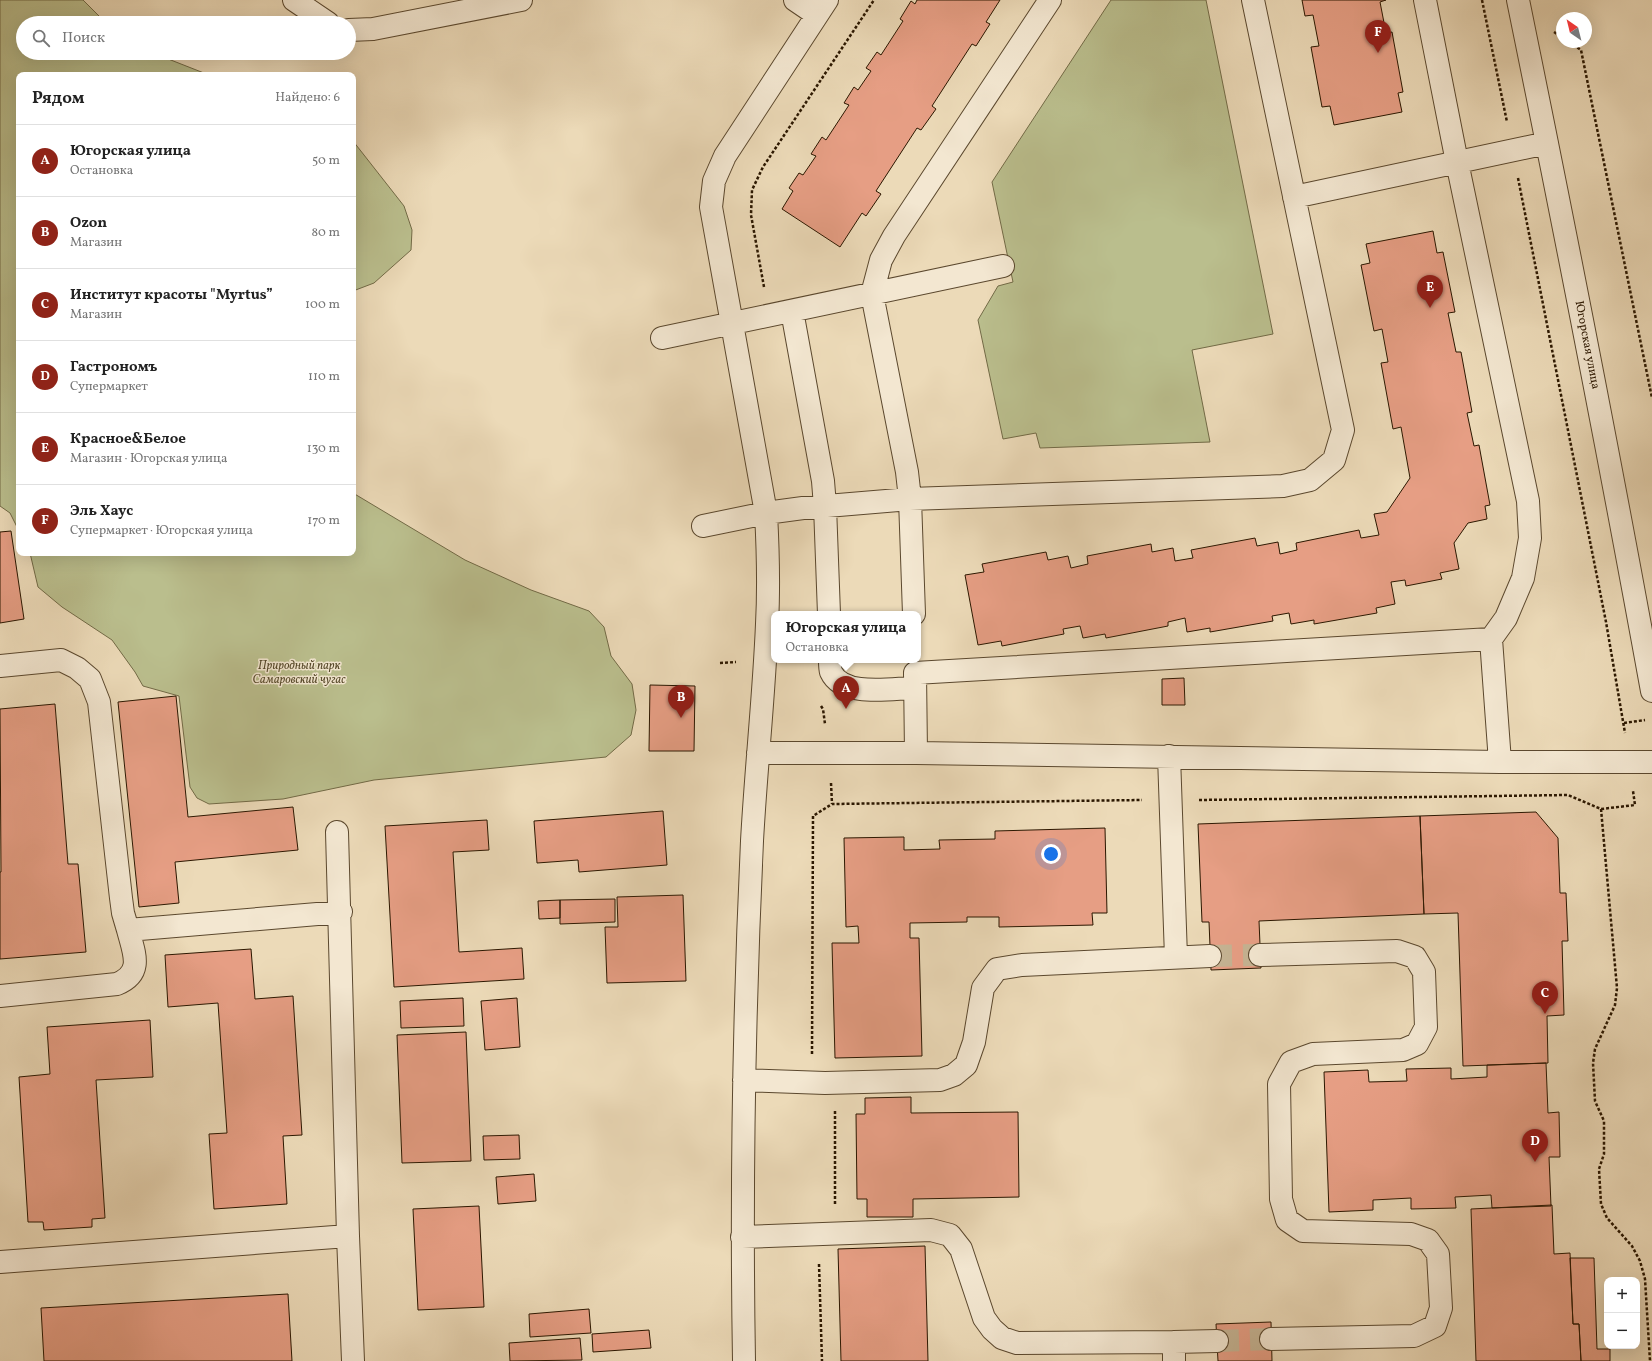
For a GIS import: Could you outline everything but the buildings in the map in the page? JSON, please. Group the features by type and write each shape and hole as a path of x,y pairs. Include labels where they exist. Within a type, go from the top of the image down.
{"street":[{"path":"294,0 317,16"},
{"path":"322,0 325,16"},
{"path":"356,30 373,30 521,0"},
{"path":"744,1361 742,1237 747,957 758,753 768,622 768,557 766,513 711,207 714,181 725,156 822,8 795,0"},
{"path":"914,611 910,499 907,472 872,294 881,260 894,236 1050,0"},
{"path":"703,526 766,513 910,499 1283,486 1310,480 1334,460 1343,430 1253,0"},
{"path":"1425,0 1457,162 1528,501 1530,538 1523,578 1506,618 1491,639 1500,762"},
{"name":"Югорская улица","path":"1518,0 1624,540 1652,692"},
{"path":"1294,197 1547,143"},
{"path":"662,338 1002,266"},
{"path":"792,311 823,481 826,506 829,611"},
{"path":"830,663 831,672 839,681 849,687 862,690 915,674 1491,639"},
{"path":"0,666 61,660 77,668 90,680 99,702 122,906 136,960 133,973 127,980 117,984 0,996"},
{"path":"915,674 916,753"},
{"path":"758,753 916,753 1500,762 1652,762"},
{"path":"1169,756 1176,957"},
{"path":"337,832 341,912 348,1236 353,1361"},
{"path":"128,930 341,912"},
{"path":"1260,955 1397,951 1415,957 1424,972 1426,1027 1417,1044 1403,1050 1313,1054 1291,1062 1279,1084 1281,1199 1287,1220 1303,1231 1411,1234 1428,1240 1438,1254 1441,1308 1434,1326 1414,1336 1271,1339"},
{"path":"744,1080 826,1083 940,1080 954,1075 966,1065 974,1042 983,988 997,969 1022,965 1210,956"},
{"path":"742,1237 931,1230 950,1235 961,1249 984,1318 992,1330 1002,1338 1017,1343 1174,1351 1217,1340"},
{"path":"0,1262 348,1236"}],"path":[{"path":"1482,0 1606,622 1624,723 1652,720"},
{"path":"1578,48 1581,50 1652,398"},
{"path":"822,1361 818,1250 835,1215 835,1100 812,1060 813,816 832,804 1568,795 1601,809 1635,805"},
{"path":"1601,809 1617,988 1615,1005 1595,1049 1593,1063 1595,1101 1604,1121 1604,1154 1599,1169 1601,1204 1607,1218 1632,1246 1640,1261 1645,1279 1650,1361"}],"green space":[{"path":"0,0 83,0 99,16 16,16 16,60 171,60 201,72 16,72 16,525 10,513 0,506"},
{"path":"1111,0 1206,0 1273,334 1192,350 1210,442 1040,448 1036,433 1003,439 978,320 998,286 1013,282 992,182"},
{"path":"356,145 404,206 412,230 411,250 374,283 356,290"},
{"name":"Природный парк Самаровский чугас","path":"356,495 465,560 531,590 589,611 604,627 611,656 632,684 636,710 631,735 606,757 374,780 283,799 209,804 197,798 190,787 179,696 143,686 112,640 62,607 38,587 31,556 356,556"}],"tunnel":[{"path":"1210,956 1260,955"},
{"path":"1217,1341 1271,1339"}],"place":[{"name":"Эль Хаус","path":"1378,53"},
{"name":"Красное&Белое","path":"1430,308"},
{"name":"Югорская улица","path":"846,709"},
{"name":"Ozon","path":"681,718"},
{"name":"Институт красоты \"Myrtus”","path":"1545,1014"},
{"name":"Гастрономъ","path":"1535,1162"}]}
